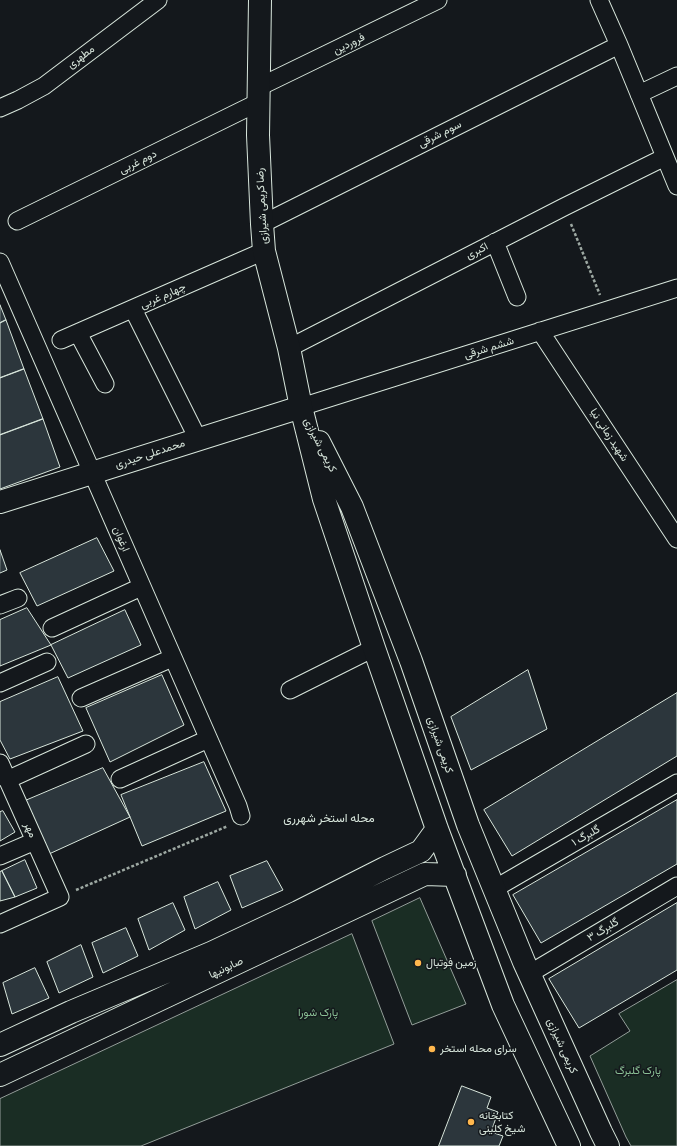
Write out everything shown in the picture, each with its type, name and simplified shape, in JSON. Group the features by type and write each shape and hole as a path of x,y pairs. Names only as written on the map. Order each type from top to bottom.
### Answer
{"street":[{"name":"مطهری","path":"0,108 44,86 158,0"},
{"name":"رضا کریمی شیرازی","path":"260,0 258,135 264,251 289,348 301,407"},
{"name":"فروردین","path":"259,95 438,0"},
{"path":"599,0 677,186"},
{"name":"سوم شرقی","path":"262,224 619,45"},
{"path":"639,94 677,76"},
{"name":"دوم غربی","path":"16,221 259,95"},
{"name":"اکبری","path":"289,348 495,242 665,157"},
{"path":"495,242 517,297"},
{"name":"چهارم غربی","path":"61,340 264,251"},
{"name":"ارغوان","path":"0,262 238,806 241,816"},
{"name":"ششم شرقی","path":"301,407 677,288"},
{"path":"133,308 198,439"},
{"name":"شهید زمانی نیا","path":"540,331 677,539"},
{"path":"78,333 105,384"},
{"name":"محمدعلی حیدری","path":"0,502 301,407"},
{"name":"کریمی شیرازی","path":"301,407 324,499 437,829 503,1005 569,1146"},
{"name":"کریمی شیرازی","path":"301,407 352,506 411,661 468,825 529,974 608,1146"},
{"path":"52,628 141,587"},
{"path":"0,605 18,598"},
{"path":"290,690 374,648"},
{"path":"81,698 172,658"},
{"path":"0,683 47,662"},
{"path":"120,779 208,739"},
{"path":"7,790 86,744"},
{"name":"مهر","path":"0,763 7,790 35,841 60,897"},
{"name":"گلبرگ ۱","path":"494,889 677,783"},
{"name":"صابونیها","path":"0,1046 71,1012 211,953 421,851 437,829"},
{"path":"0,856 35,841"},
{"path":"385,868 399,865 405,870 406,877 395,888"},
{"name":"صابونیها","path":"0,1075 425,874 455,875"},
{"name":"گلبرگ ۳","path":"529,974 677,886"},
{"path":"0,924 60,897"}],"path":[{"path":"564,207 606,310"},
{"path":"60,897 233,824 241,816"}],"green space":[{"name":"زمین فوتبال","path":"420,898 466,1004 412,1025 372,921"},
{"name":"پارک شورا","path":"352,934 394,1044 141,1146 0,1146 0,1099"},
{"name":"پارک گلبرگ","path":"677,980 677,1146 631,1146 590,1056 630,1031 619,1014"}],"building":[{"path":"0,305 6,320 0,323"},
{"path":"6,320 24,369 0,378 0,323"},
{"path":"24,369 43,419 0,435 0,378"},
{"path":"43,419 60,467 0,489 0,435"},
{"path":"97,538 114,571 37,606 20,573"},
{"path":"0,550 7,570 0,573"},
{"path":"27,608 51,645 0,666 0,620"},
{"path":"125,610 141,645 68,678 51,645"},
{"path":"528,670 547,729 471,770 451,717"},
{"path":"162,675 184,725 110,762 86,708"},
{"path":"58,677 83,731 10,759 0,740 0,702"},
{"path":"677,693 677,756 512,856 484,810"},
{"path":"204,762 226,811 142,846 121,795"},
{"path":"103,768 130,817 49,854 25,801"},
{"path":"677,800 677,864 541,943 513,895"},
{"path":"3,811 15,832 0,841 0,812"},
{"path":"25,860 37,888 15,897 2,871"},
{"path":"267,861 283,890 242,908 230,876"},
{"path":"2,871 15,897 0,901 0,872"},
{"path":"218,882 231,910 195,929 184,897"},
{"path":"173,903 185,930 149,950 138,919"},
{"path":"677,903 677,970 579,1028 549,979"},
{"path":"126,928 138,956 103,973 92,943"},
{"path":"81,945 93,977 59,993 47,962"},
{"path":"35,968 49,998 12,1014 3,983"},
{"name":"کتابخانه شیخ کلینی","path":"462,1086 491,1097 487,1108 498,1112 491,1132 503,1136 499,1146 439,1146"}],"place":[{"name":"زمین فوتبال","path":"418,963"},
{"name":"سرای محله استخر","path":"432,1049"},
{"name":"کتابخانه شیخ کلینی","path":"471,1122"}],"district":[{"name":"محله استخر شهرری","path":"329,819"}]}
